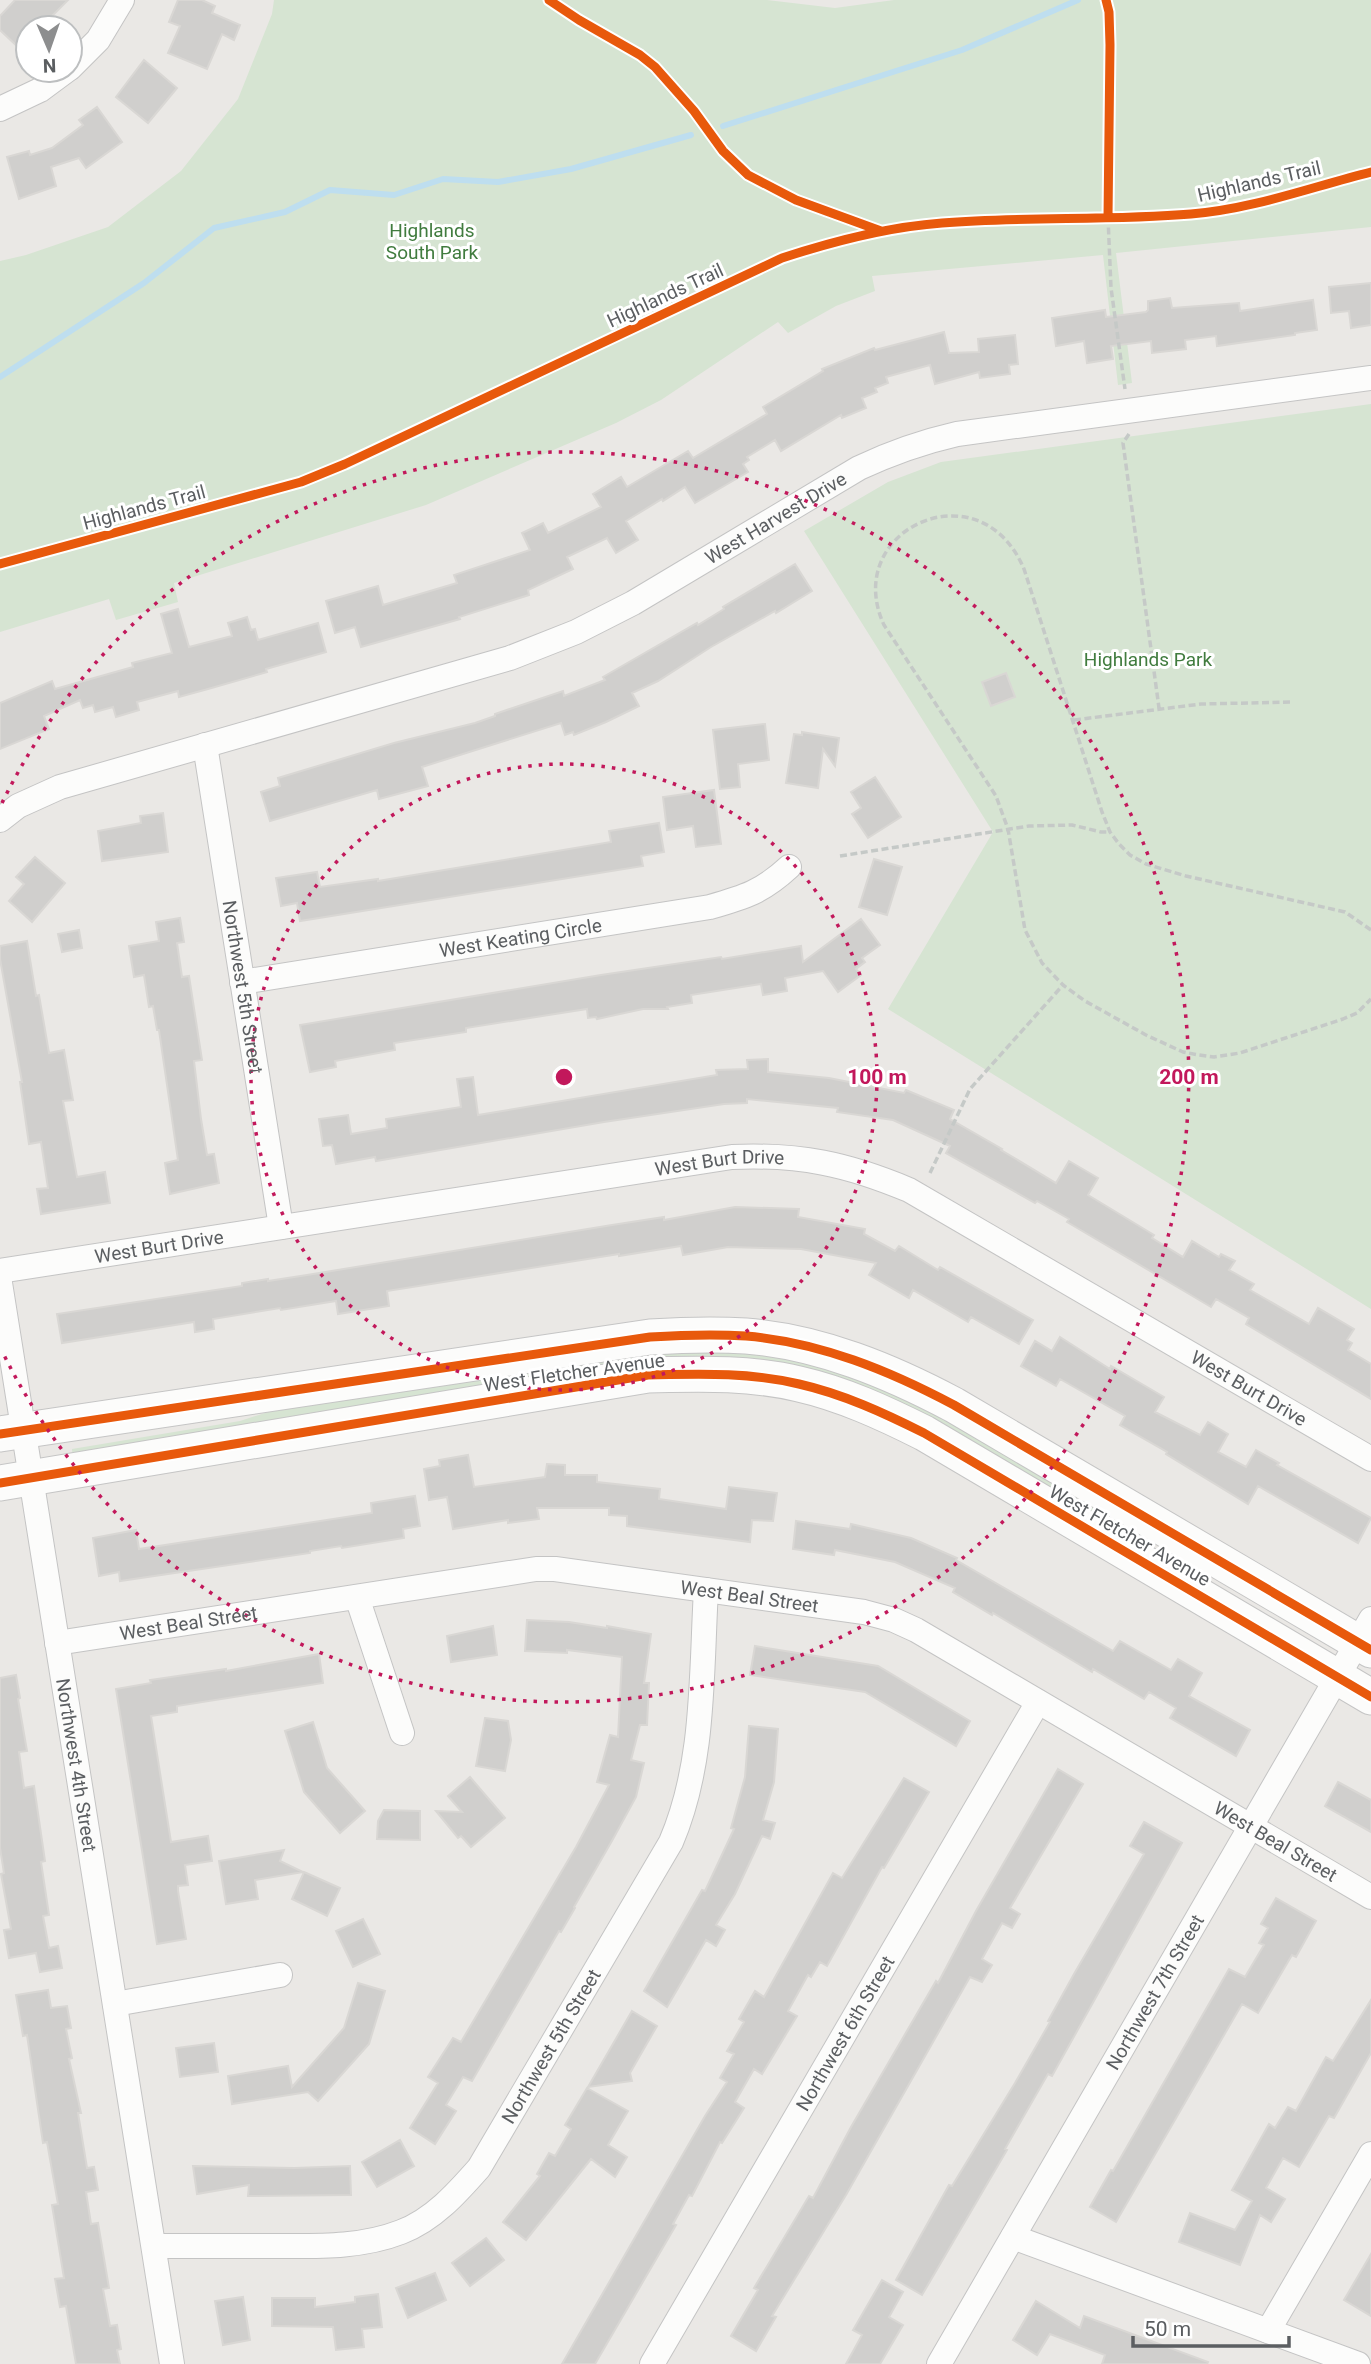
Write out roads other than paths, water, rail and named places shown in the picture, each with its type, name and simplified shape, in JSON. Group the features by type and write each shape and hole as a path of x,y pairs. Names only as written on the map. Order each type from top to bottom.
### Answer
{"main road":[{"name":"West Fletcher Avenue","path":"11,1432 650,1338 702,1334 749,1336 831,1353 910,1382 1367,1637"},
{"name":"West Fletcher Avenue","path":"15,1480 648,1375 747,1376 797,1384 884,1413 924,1433 1371,1697"}],"street":[{"path":"84,54 98,40 122,0"},
{"path":"0,109 48,84"},
{"name":"West Harvest Drive","path":"205,746 510,658 576,632 633,603 859,468 894,452 931,440 957,434 1371,378"},
{"path":"0,820 18,806 51,790 205,746"},
{"name":"Northwest 5th Street","path":"205,746 281,1227"},
{"name":"West Keating Circle","path":"242,982 710,907 748,897 771,884 789,867"},
{"name":"West Burt Drive","path":"0,1271 732,1157 809,1159 848,1167 918,1195 1371,1459"},
{"name":"Northwest 4th Street","path":"0,1283 15,1480 57,1643 172,2364"},
{"name":"West Beal Street","path":"57,1643 536,1569 555,1569 863,1612 894,1620 1371,1897"},
{"name":"Northwest 5th Street","path":"154,2246 323,2246 372,2241 402,2232 425,2219 455,2195 480,2168 644,1889 677,1827 690,1789 696,1755 706,1590"},
{"path":"357,1597 402,1733"},
{"name":"Northwest 7th Street","path":"939,2364 1337,1678 1367,1637"},
{"name":"Northwest 6th Street","path":"652,2364 1038,1702"},
{"path":"115,2004 280,1975"},
{"path":"1268,2331 1371,2154"},
{"path":"1013,2237 1358,2364"}],"waterway":[{"path":"723,126 962,50 1078,0"},
{"path":"0,377 144,283 214,228 285,212 330,190 394,195 443,179 498,182 571,169 691,135"}],"park label":[{"name":"Highlands South Park","path":"432,241"},
{"name":"Highlands Park","path":"1148,659"}]}
